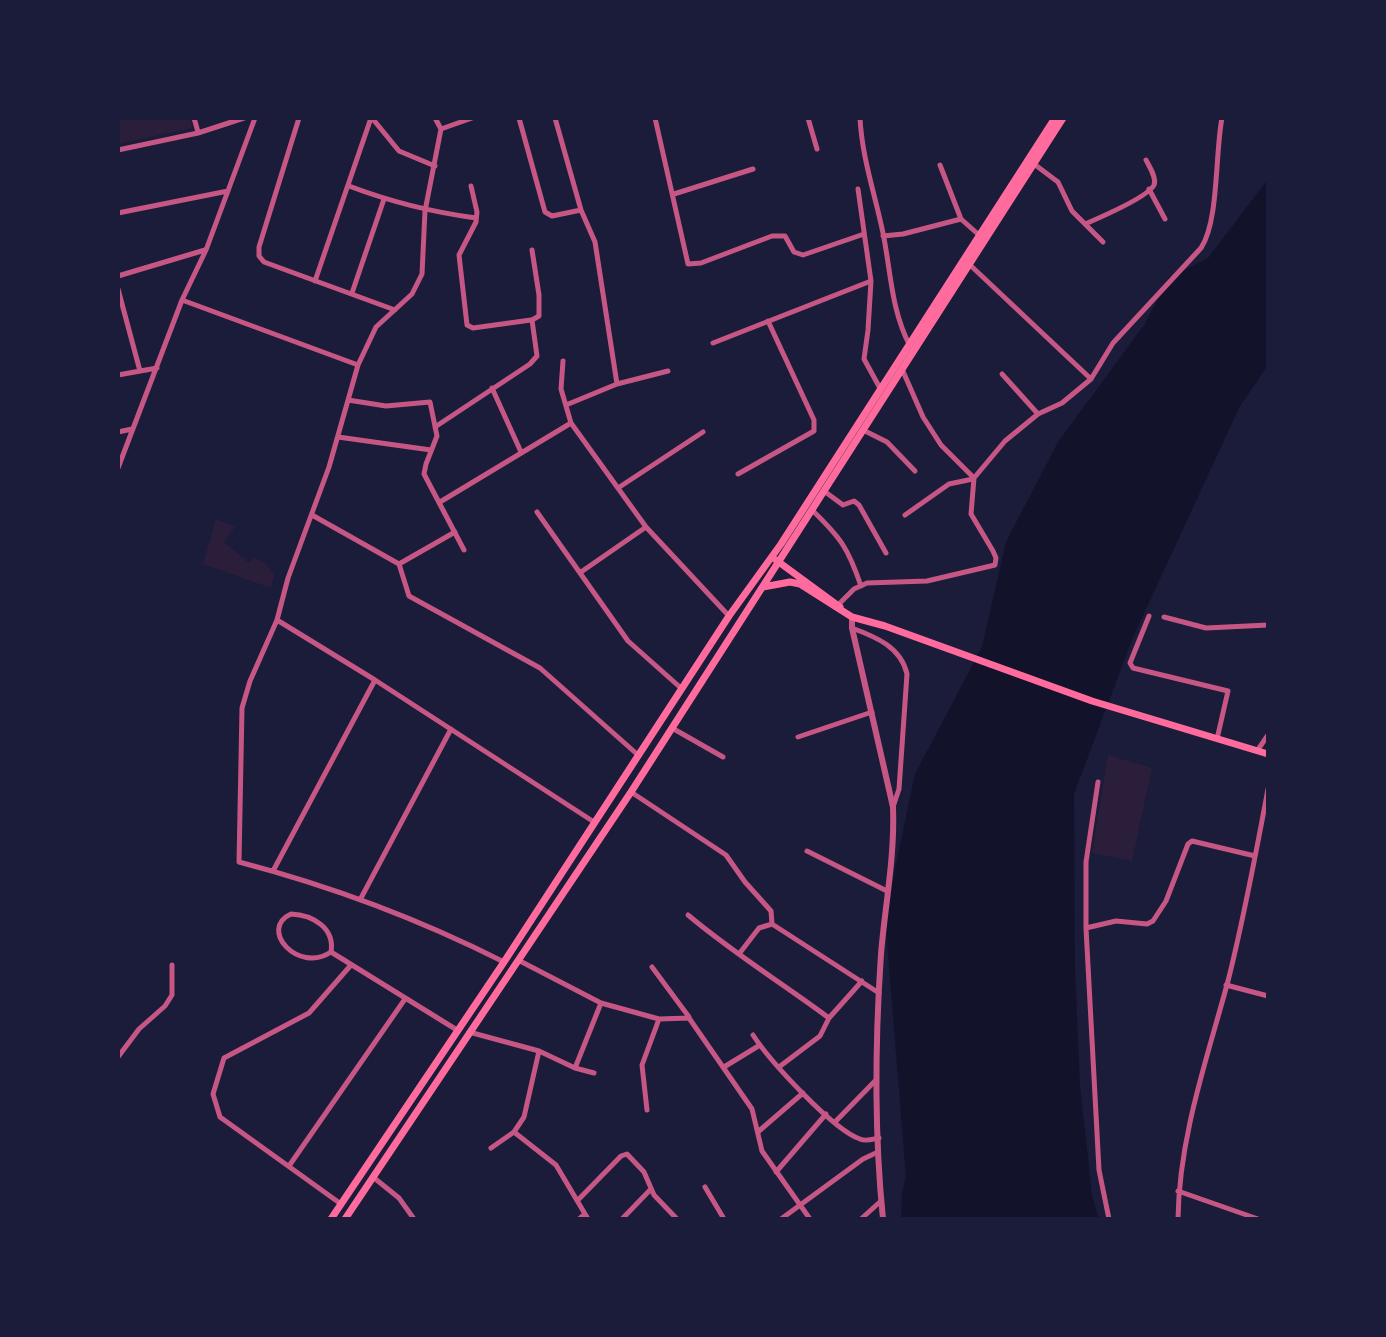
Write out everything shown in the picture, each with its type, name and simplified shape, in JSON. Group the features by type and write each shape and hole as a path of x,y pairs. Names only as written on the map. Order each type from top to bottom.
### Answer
{"main road":[{"path":"345,1219 631,792 762,587 881,390 1055,118"},
{"path":"331,1219 504,962 729,616 776,560 812,510 1063,118"},
{"path":"776,560 852,617 1092,701 1268,754"},
{"path":"762,587 796,582 838,607"}],"street":[{"path":"194,118 198,133"},
{"path":"118,150 198,133 243,118"},
{"path":"118,468 182,300 206,250 255,118"},
{"path":"299,118 258,252 264,262 395,310"},
{"path":"315,281 371,118"},
{"path":"371,118 399,151 435,166"},
{"path":"435,118 441,129 425,211 422,274 412,294 376,327 358,365 338,437 288,578 277,620 250,681 242,708 239,862 361,898 504,962"},
{"path":"441,129 472,118"},
{"path":"519,118 545,212 552,216 581,210"},
{"path":"555,118 581,210 595,242 617,384"},
{"path":"655,118 690,264 701,263 772,236 785,236 794,252 803,255 864,234"},
{"path":"808,118 817,149"},
{"path":"860,118 865,163 883,236 897,320 910,347"},
{"path":"838,607 854,589 867,583 927,581 995,565 993,551 971,514 974,478 1005,441 1038,414 1062,403 1091,379 1113,343 1201,248 1207,237 1222,118"},
{"path":"1085,224 1133,201 1149,189 1155,180 1146,160"},
{"path":"1034,164 1058,182 1070,208 1103,242"},
{"path":"940,165 961,219 979,235"},
{"path":"674,194 753,169"},
{"path":"349,186 425,211 476,218"},
{"path":"471,186 476,218 459,255 467,325 473,328 532,320 539,316 532,250"},
{"path":"858,189 871,281 864,359 881,390"},
{"path":"1149,189 1165,219"},
{"path":"118,213 229,191"},
{"path":"352,293 384,199"},
{"path":"883,236 961,219"},
{"path":"118,276 206,250"},
{"path":"969,264 1091,379"},
{"path":"713,343 871,281"},
{"path":"118,289 140,371"},
{"path":"182,300 358,365"},
{"path":"435,427 530,364 537,356 532,320"},
{"path":"738,474 814,431 814,420 768,321"},
{"path":"563,361 561,389 571,423 646,527 729,616"},
{"path":"118,375 158,368"},
{"path":"902,369 923,417 941,445 974,478"},
{"path":"566,405 617,384 668,371"},
{"path":"1002,374 1038,414"},
{"path":"492,388 521,452"},
{"path":"348,400 386,406 429,401 437,436 424,474 464,550"},
{"path":"440,502 571,423"},
{"path":"118,432 132,429"},
{"path":"863,430 887,442 915,471"},
{"path":"618,488 703,432"},
{"path":"338,437 431,450"},
{"path":"905,515 949,484 974,478"},
{"path":"824,491 843,505 854,501 859,505 886,553"},
{"path":"812,510 842,540 861,586"},
{"path":"537,512 628,641 682,689"},
{"path":"312,515 399,564 409,596 540,668 638,755"},
{"path":"581,572 646,527"},
{"path":"399,564 455,532"},
{"path":"1149,616 1130,663 1133,668 1228,691 1217,739"},
{"path":"852,617 893,807 894,831 879,993 875,1081 883,1219"},
{"path":"1164,617 1206,628 1268,625"},
{"path":"277,620 594,822"},
{"path":"852,628 875,637 899,655 907,674 899,789 893,807"},
{"path":"273,871 375,680"},
{"path":"798,737 872,712"},
{"path":"672,728 723,757"},
{"path":"361,898 451,729"},
{"path":"1257,752 1268,735"},
{"path":"1098,782 1086,862 1086,928 1099,1170 1109,1219"},
{"path":"1178,1219 1178,1191 1191,1115 1226,985 1268,789"},
{"path":"631,792 726,855 771,911 772,924"},
{"path":"1086,928 1116,921 1147,924 1153,921 1166,901 1188,844 1192,841 1256,856"},
{"path":"807,851 887,891"},
{"path":"291,914 308,916 323,925 333,943 331,952 318,959 300,957 289,951 278,931 283,917 291,914"},
{"path":"688,915 759,971 829,1018"},
{"path":"739,954 759,928 772,924 879,993"},
{"path":"331,952 457,1030"},
{"path":"518,960 601,1003 659,1019 689,1018"},
{"path":"118,1057 139,1029 168,1002 172,993 172,965"},
{"path":"341,1204 220,1117 213,1094 224,1058 309,1013 351,965"},
{"path":"652,967 752,1109 760,1147 810,1219"},
{"path":"779,1067 817,1039 829,1018 862,981"},
{"path":"1226,985 1268,996"},
{"path":"289,1166 405,999"},
{"path":"575,1068 601,1003"},
{"path":"647,1110 642,1065 659,1019"},
{"path":"468,1032 539,1051 575,1068 594,1073"},
{"path":"753,1035 803,1093 835,1122 860,1139 879,1138"},
{"path":"724,1067 760,1045"},
{"path":"491,1148 514,1132 524,1117 539,1051"},
{"path":"835,1122 875,1081"},
{"path":"759,1131 803,1093"},
{"path":"776,1172 826,1114"},
{"path":"514,1132 556,1165 587,1216 579,1219"},
{"path":"781,1219 863,1159 879,1152"},
{"path":"578,1200 623,1154 630,1156 640,1166 650,1190 677,1219"},
{"path":"372,1177 399,1198 414,1219"},
{"path":"705,1187 724,1219"},
{"path":"622,1219 650,1190"},
{"path":"1178,1191 1258,1219"},
{"path":"861,1219 881,1201"}],"shaded area":[{"path":"118,118 190,118 192,128 118,144"},
{"path":"1268,179 1268,365 1240,406 1133,637 1074,794 1075,971 1080,1086 1092,1195 1099,1219 901,1219 906,1177 885,917 915,774 982,647 1006,542 1058,442 1144,325 1169,278 1208,258"},
{"path":"216,519 235,527 224,542 249,563 253,558 257,559 270,569 274,575 271,588 203,564"},
{"path":"1108,755 1152,768 1132,861 1092,853"}]}
